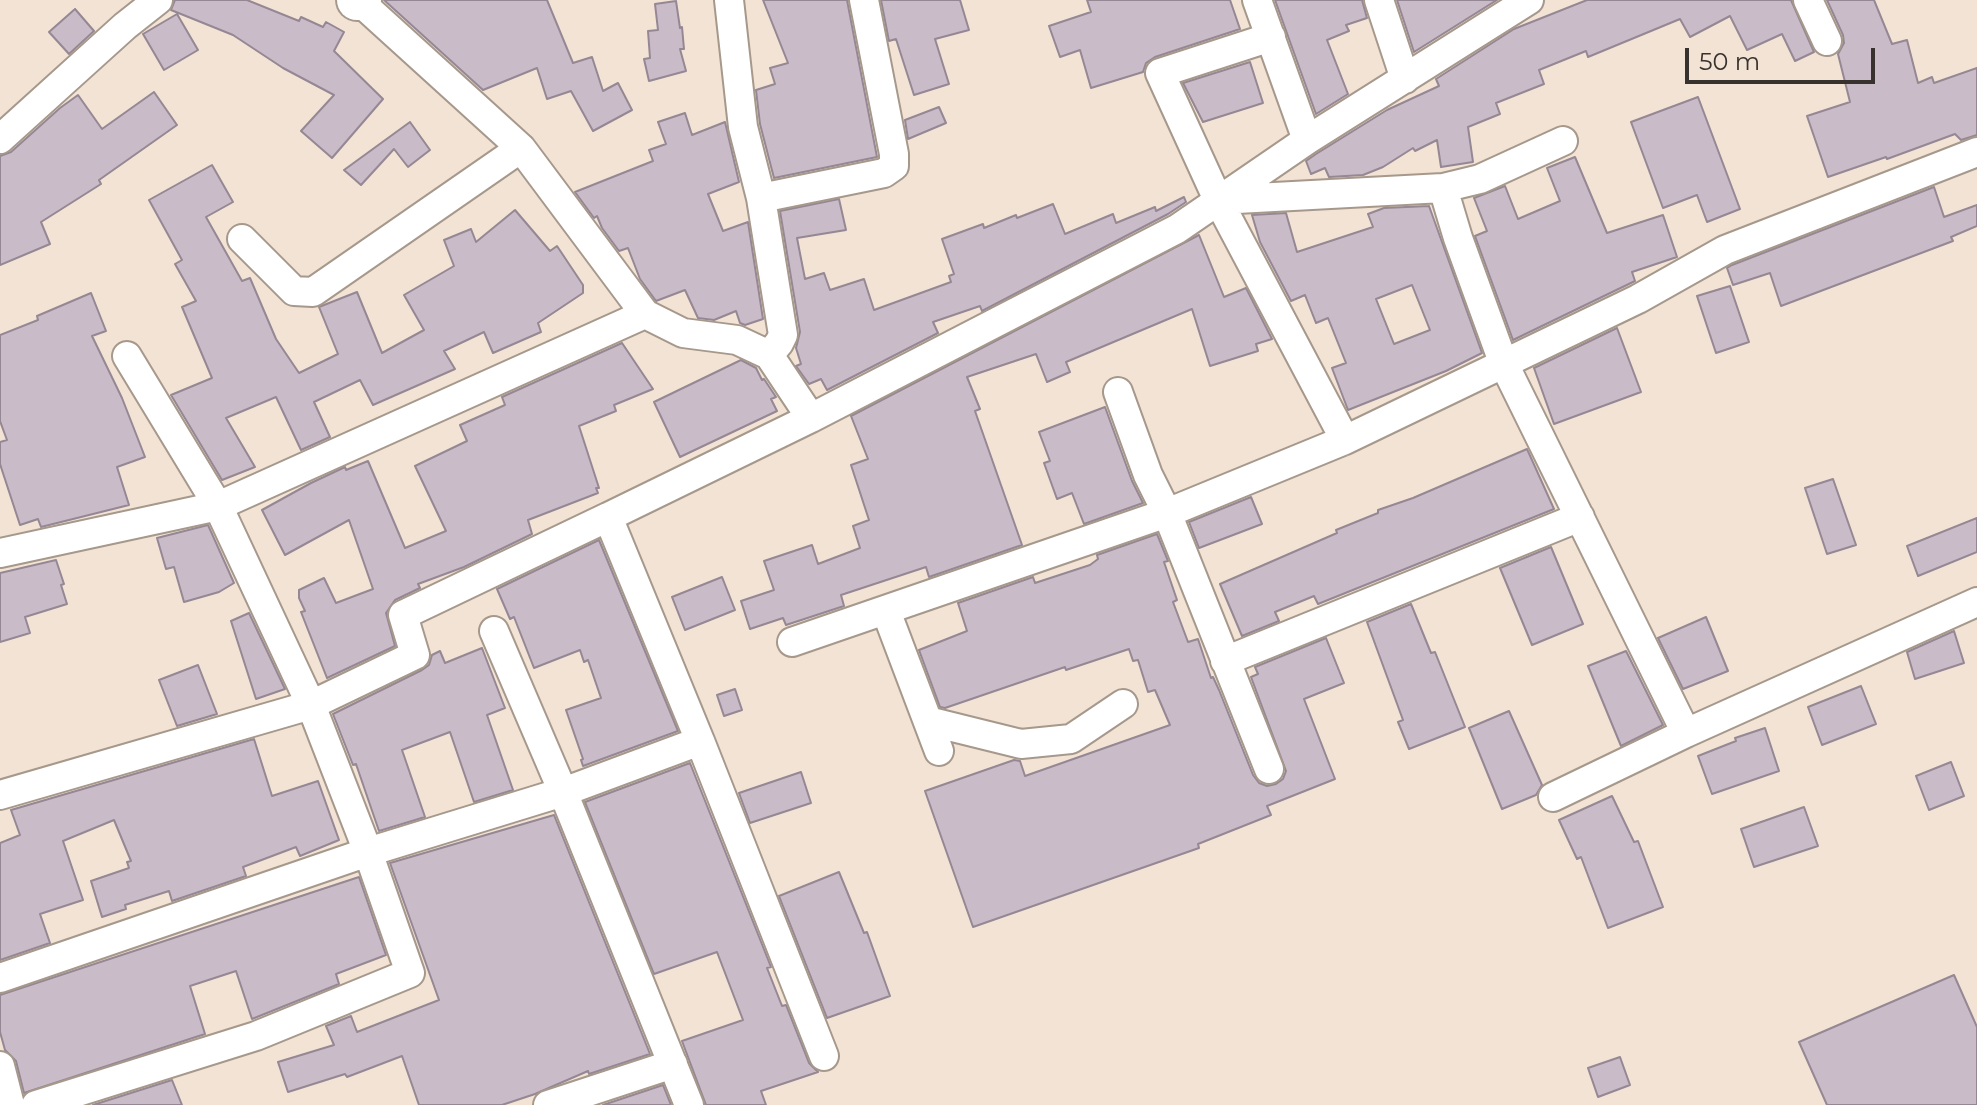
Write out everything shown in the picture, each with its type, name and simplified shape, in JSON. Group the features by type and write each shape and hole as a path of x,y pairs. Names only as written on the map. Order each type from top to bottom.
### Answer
{"street":[{"path":"0,139 158,0"},
{"path":"359,0 521,148 645,314 683,333 737,340 769,355 811,418"},
{"path":"729,0 743,127 761,198 783,335 769,355"},
{"path":"761,198 884,173 894,166 864,0"},
{"path":"1257,0 1307,140"},
{"path":"1379,0 1405,79"},
{"path":"0,795 311,705 415,655 403,615 811,418 1177,229 1307,140 1527,0"},
{"path":"1808,0 1827,41"},
{"path":"1271,37 1160,73 1218,200 1345,440"},
{"path":"1218,200 1443,188 1480,179 1563,141"},
{"path":"242,239 294,291 313,292 521,148"},
{"path":"792,642 1167,513 1345,440 1638,299 1725,250 1977,152"},
{"path":"1443,188 1503,362 1686,733"},
{"path":"0,553 218,506 645,314"},
{"path":"36,1105 85,1098 256,1036 410,973 368,852 311,705 218,506 127,356"},
{"path":"1118,392 1148,475 1167,513 1269,769"},
{"path":"608,517 824,1056"},
{"path":"1225,661 1580,517"},
{"path":"1553,797 1686,733 1977,602"},
{"path":"886,611 939,751"},
{"path":"494,631 563,792 689,1105"},
{"path":"928,721 1021,744 1071,739 1123,704"},
{"path":"0,978 368,852 563,792 700,741"},
{"path":"548,1105 673,1064"},
{"path":"0,1066 10,1105"}],"building":[{"path":"175,0 247,0 299,21 301,17 323,27 326,22 344,32 334,51 383,99 332,158 301,131 334,95 283,68 233,35 171,10"},
{"path":"384,0 547,0 573,63 592,57 603,91 618,83 632,110 593,131 571,91 547,99 537,68 483,90"},
{"path":"763,0 847,0 877,157 774,178 760,124 756,90 775,84 770,68 788,63"},
{"path":"881,0 960,0 969,30 935,39 949,84 914,95 896,39 889,41"},
{"path":"1087,0 1230,0 1240,29 1155,57 1146,63 1143,72 1091,88 1080,50 1060,57 1049,26 1091,12"},
{"path":"1275,0 1362,0 1367,18 1346,25 1349,31 1327,40 1348,94 1316,114"},
{"path":"1397,0 1497,0 1414,52"},
{"path":"1587,0 1791,0 1814,52 1795,61 1782,34 1747,50 1730,16 1690,37 1680,19 1588,57 1586,51 1539,70 1544,84 1496,103 1500,114 1468,127 1473,162 1441,167 1437,140 1415,151 1413,148 1383,167 1363,175 1329,177 1325,168 1311,174 1306,161 1387,110 1439,86 1436,79 1514,29"},
{"path":"1827,0 1874,0 1892,44 1907,40 1918,83 1932,77 1934,83 1977,68 1977,135 1961,140 1955,134 1828,177 1807,116 1850,102 1838,54 1844,43 1843,35"},
{"path":"676,1 684,49 680,49 686,71 649,81 644,59 650,58 648,31 658,30 655,4"},
{"path":"75,9 94,31 69,54 49,32"},
{"path":"177,14 198,50 164,70 143,34"},
{"path":"1250,62 1263,103 1203,122 1183,83"},
{"path":"154,92 177,125 99,180 101,184 41,222 50,244 0,265 0,156 11,152 78,95 102,129"},
{"path":"1698,97 1740,209 1707,222 1697,195 1663,208 1631,122"},
{"path":"939,107 946,123 908,139 905,120"},
{"path":"685,113 692,135 725,122 739,182 708,194 723,231 748,222 763,319 745,325 740,323 736,311 714,320 698,318 685,290 656,301 640,279 628,248 619,251 597,216 594,218 575,192 653,161 649,150 666,144 658,122"},
{"path":"410,122 430,150 408,167 394,149 361,185 344,170"},
{"path":"1575,157 1607,233 1663,215 1677,257 1632,272 1635,281 1513,340 1475,236 1487,231 1474,198 1505,186 1518,219 1560,201 1547,168"},
{"path":"212,165 233,202 206,217 242,281 250,278 276,339 299,373 338,354 319,307 357,292 382,353 424,330 404,295 454,266 444,240 471,229 476,242 515,210 550,251 557,246 583,285 583,293 538,323 541,332 493,353 484,332 444,351 455,369 373,405 360,380 314,402 330,437 301,450 276,397 226,418 255,467 222,480 171,395 212,378 182,307 196,301 175,264 182,260 149,200"},
{"path":"1934,187 1944,217 1977,205 1977,226 1951,237 1953,241 1781,306 1770,273 1733,285 1727,268 1732,265"},
{"path":"1184,197 1186,202 1168,214 982,311 980,306 933,322 938,333 827,390 821,379 809,384 796,366 801,364 796,348 800,332 780,211 839,199 846,230 797,238 805,279 824,273 830,290 864,279 874,310 951,282 949,276 954,274 942,239 983,224 984,228 1053,204 1065,234 1113,214 1116,223 1155,207 1156,211"},
{"path":"1429,206 1482,353 1446,371 1348,410 1332,368 1346,363 1328,318 1316,323 1305,295 1291,301 1260,242 1252,215 1286,213 1297,252 1373,227 1368,214 1384,208","holes":["1412,285 1430,330 1394,344 1376,299"]},
{"path":"1199,235 1224,297 1246,288 1272,339 1256,344 1258,351 1210,366 1192,309 1066,362 1070,372 1047,382 1036,354 967,377 980,409 975,411 1022,545 929,577 926,567 841,595 844,606 786,625 783,618 750,629 741,601 774,590 764,561 812,545 818,564 860,548 853,526 869,520 851,465 868,459 851,416"},
{"path":"1730,286 1749,342 1716,353 1697,296"},
{"path":"91,293 106,331 92,336 122,398 145,457 117,467 129,505 41,527 38,519 20,525 0,464 0,442 7,440 0,421 0,335"},
{"path":"1617,328 1641,392 1554,424 1534,368"},
{"path":"622,343 653,389 614,405 616,411 579,426 598,493 528,520 532,534 464,567 418,584 420,588 395,600 386,613 395,646 327,678 301,612 305,611 299,590 324,578 336,603 373,589 349,520 285,555 262,510 345,467 346,470 368,461 405,548 446,531 415,466 467,441 460,425 505,405 502,397"},
{"path":"741,360 756,368 764,379 776,397 771,399 777,411 680,457 654,402"},
{"path":"1105,407 1143,503 1084,524 1072,493 1057,499 1044,463 1050,461 1039,432"},
{"path":"1527,449 1554,509 1318,604 1314,596 1275,612 1279,621 1242,636 1220,584 1337,533 1336,530 1378,513 1378,510"},
{"path":"1833,479 1856,545 1827,554 1805,488"},
{"path":"1251,497 1262,524 1199,548 1189,522"},
{"path":"1977,518 1977,552 1918,576 1907,546"},
{"path":"208,525 234,583 219,592 184,602 174,567 166,569 157,538"},
{"path":"1157,534 1168,561 1164,562 1177,600 1173,602 1188,642 1198,639 1211,678 1259,783 1267,786 1276,784 1283,779 1286,771 1251,677 1258,674 1255,667 1326,638 1344,683 1304,699 1335,779 1267,806 1271,815 1198,844 1199,848 973,927 925,791 1014,760 1020,761 1025,776 1170,725 1155,690 1148,692 1138,660 1133,661 1129,649 1066,670 1065,667 945,708 940,707 919,650 967,631 958,603 1033,577 1035,583 1090,565 1098,559 1097,555"},
{"path":"599,540 678,731 583,766 566,710 601,698 588,660 584,662 580,650 534,668 514,617 510,619 497,589"},
{"path":"1551,547 1583,624 1532,645 1500,568"},
{"path":"56,560 67,604 25,617 30,633 0,642 0,573"},
{"path":"722,577 735,610 685,630 672,597"},
{"path":"1411,604 1431,653 1435,652 1465,727 1409,749 1398,722 1403,720 1367,622"},
{"path":"249,613 285,689 256,699 231,621"},
{"path":"1706,617 1728,671 1683,689 1658,638"},
{"path":"1954,631 1964,663 1915,679 1907,652"},
{"path":"482,648 505,708 487,715 513,790 474,802 450,732 402,750 425,817 379,831 356,764 353,765 333,714 422,670 429,665 432,655 440,651 445,663"},
{"path":"1626,651 1663,725 1621,746 1588,666"},
{"path":"198,665 217,714 177,726 159,680"},
{"path":"1861,686 1876,724 1822,745 1808,707"},
{"path":"735,689 742,710 724,716 717,695"},
{"path":"1509,711 1542,785 1536,795 1502,809 1469,728"},
{"path":"1765,728 1779,771 1712,794 1698,756"},
{"path":"254,739 272,796 318,781 339,840 300,856 296,847 243,867 246,876 172,901 169,891 125,905 126,909 102,917 91,881 129,868 127,862 131,861 114,820 63,841 83,900 40,914 50,943 0,960 0,843 20,835 11,810"},
{"path":"1951,762 1964,796 1929,810 1916,776"},
{"path":"690,763 771,967 767,968 782,1006 786,1005 809,1063 818,1072 761,1091 766,1105 706,1105 682,1041 743,1020 717,952 654,974 585,802"},
{"path":"801,772 811,803 750,823 739,793"},
{"path":"1612,796 1634,842 1638,841 1663,907 1608,928 1581,857 1577,859 1559,820"},
{"path":"1804,807 1818,846 1754,867 1741,829"},
{"path":"554,815 650,1054 589,1074 588,1071 502,1105 419,1105 402,1056 347,1077 345,1074 288,1092 278,1062 334,1045 326,1026 351,1016 357,1032 439,1000 390,863"},
{"path":"839,872 864,933 867,932 890,996 827,1018 779,896"},
{"path":"359,877 386,955 336,974 339,984 252,1019 236,971 190,986 205,1034 24,1093 16,1061 5,1050 0,1032 0,995"},
{"path":"1954,975 1977,1027 1977,1105 1827,1105 1799,1042"},
{"path":"1620,1057 1630,1085 1598,1097 1588,1068"},
{"path":"172,1080 182,1105 93,1105"},
{"path":"663,1085 671,1105 603,1105"}]}
